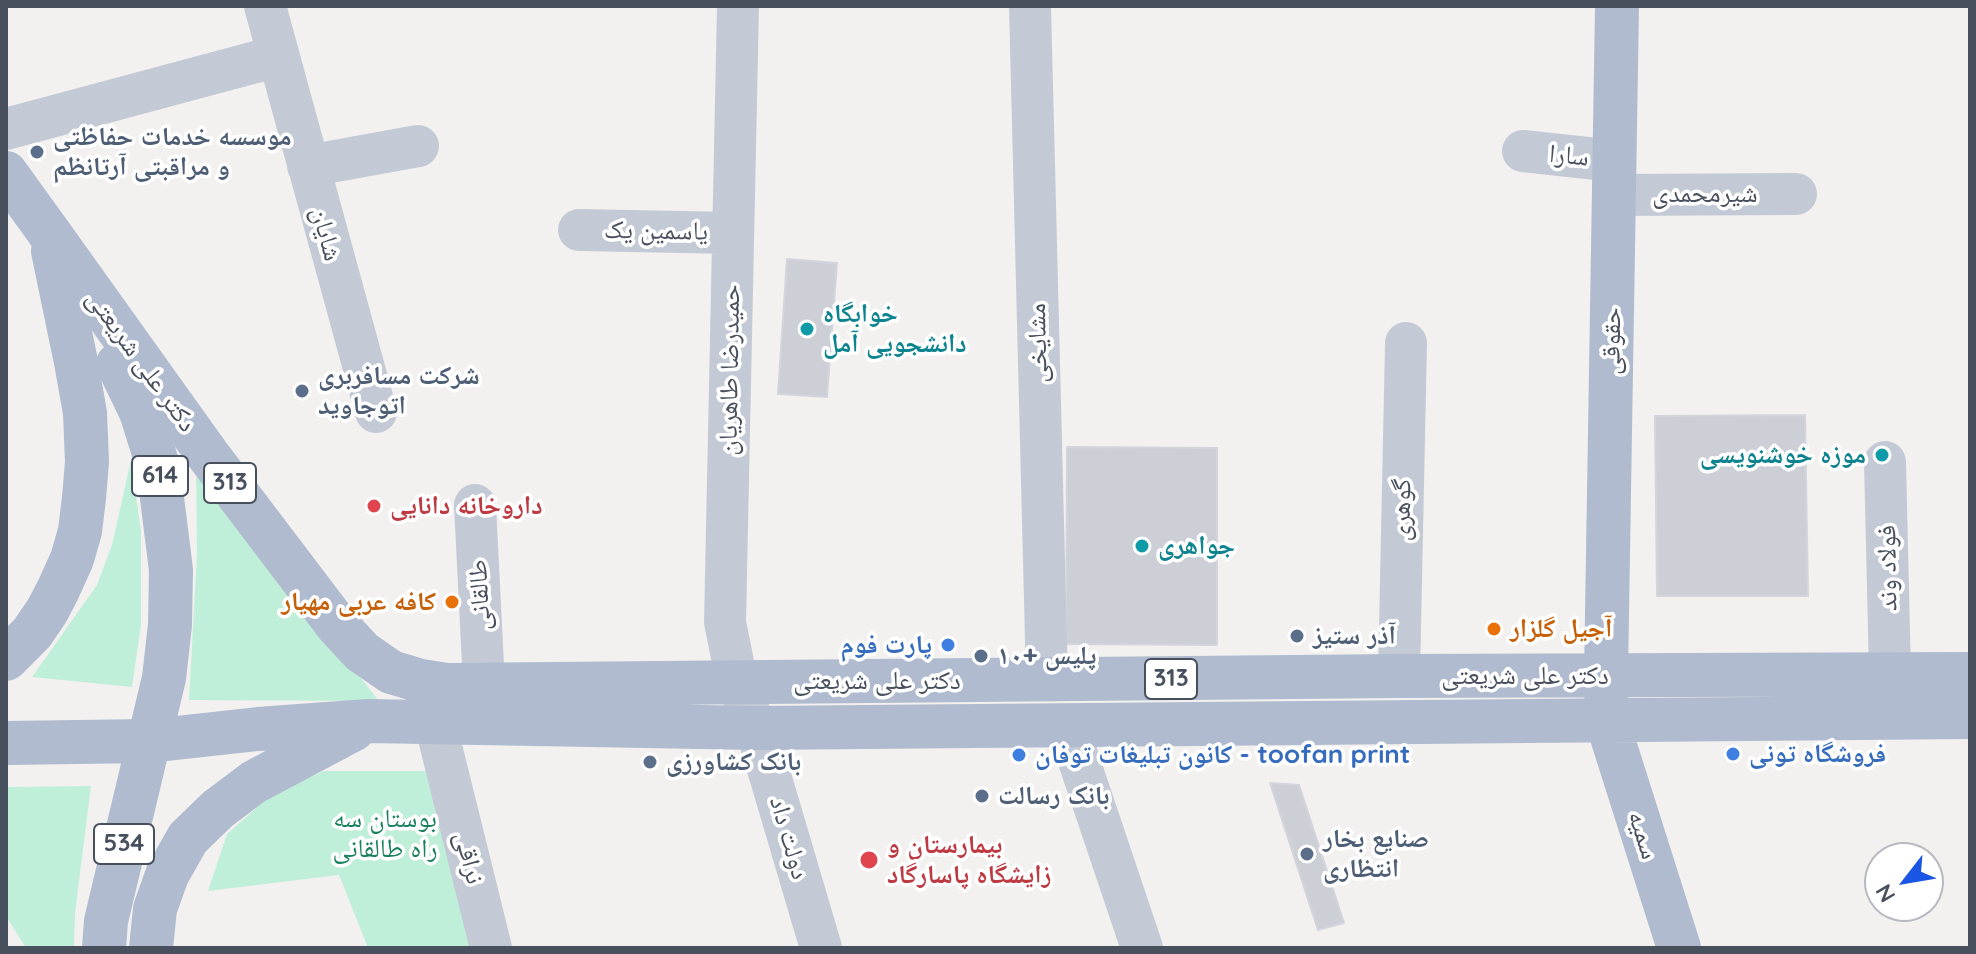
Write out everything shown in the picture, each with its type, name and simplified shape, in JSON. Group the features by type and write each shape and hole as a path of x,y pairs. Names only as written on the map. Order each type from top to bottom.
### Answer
{"main road":[{"name":"حقوقی","path":"1607,721 1617,6"},
{"name":"614","path":"6,173 50,234 130,387 158,466 171,570 170,625 164,678 149,741"},
{"name":"دکتر علی شریعتی","path":"50,234 208,455 337,625 362,652 391,672 421,681 484,685 1970,674"},
{"path":"6,659 32,633 58,590 80,531 84,498 87,462 85,413 50,234"},
{"name":"دکتر علی شریعتی","path":"6,743 149,741 368,721 756,728 1970,717"},
{"path":"151,948 155,909 167,875 188,838 218,809 254,782 368,721"},
{"name":"سمیه","path":"1607,721 1679,948"},
{"name":"534","path":"104,948 106,921 149,741"}],"street":[{"name":"شایان","path":"265,6 376,412"},
{"name":"حمیدرضا طاهریان","path":"738,6 725,622 737,682 756,728"},
{"name":"مشایخی","path":"1030,6 1047,680"},
{"path":"6,129 278,56"},
{"path":"308,166 418,146"},
{"name":"سارا","path":"1523,151 1614,178"},
{"name":"شیرمحمدی","path":"1614,178 1796,194"},
{"name":"یاسمین یک","path":"579,230 733,233"},
{"name":"گوهری","path":"1399,676 1406,343"},
{"name":"فولاد وند","path":"1885,462 1890,674"},
{"name":"طالقانی","path":"475,505 484,685"},
{"name":"نراقی","path":"435,722 491,948"},
{"path":"1067,725 1142,948"},
{"name":"دولت داد","path":"756,728 821,948"}],"green space":[{"path":"131,460 141,532 141,625 132,687 32,677 97,585 112,545"},
{"path":"196,467 379,701 189,700 197,554"},
{"name":"بوستان سه راه طالقانی","path":"324,771 433,771 478,948 368,948 339,875 208,891 227,834 271,795"},
{"path":"91,786 75,913 74,948 26,948 6,916 6,787"}],"building":[{"name":"خوابگاه دانشجویی آمل","path":"787,259 837,263 827,397 778,394"},
{"path":"1805,415 1808,596 1657,596 1655,416"},
{"name":"جواهری","path":"1067,447 1217,448 1217,645 1066,644"},
{"name":"صنایع بخار انتظاری","path":"1270,783 1299,785 1344,923 1318,930"}],"place":[{"name":"موسسه خدمات حفاظتی و مراقبتی آرتانظم","path":"37,152"},
{"name":"خوابگاه دانشجویی آمل","path":"807,329"},
{"name":"شرکت مسافربری اتوجاوید","path":"302,391"},
{"name":"موزه خوشنویسی","path":"1882,455"},
{"name":"داروخانه دانایی","path":"374,506"},
{"name":"جواهری","path":"1142,546"},
{"name":"کافه عربی مهیار","path":"452,602"},
{"name":"آجیل گلزار","path":"1494,629"},
{"name":"آذر ستیز","path":"1297,636"},
{"name":"پارت فوم","path":"948,645"},
{"name":"پلیس +۱۰","path":"981,656"},
{"name":"فروشگاه تونی","path":"1733,754"},
{"name":"کانون تبلیغات توفان - toofan print","path":"1019,755"},
{"name":"بانک کشاورزی","path":"650,762"},
{"name":"بانک رسالت","path":"982,796"},
{"name":"صنایع بخار انتظاری","path":"1307,854"},
{"name":"بیمارستان و زایشگاه پاسارگاد","path":"869,860"}]}
